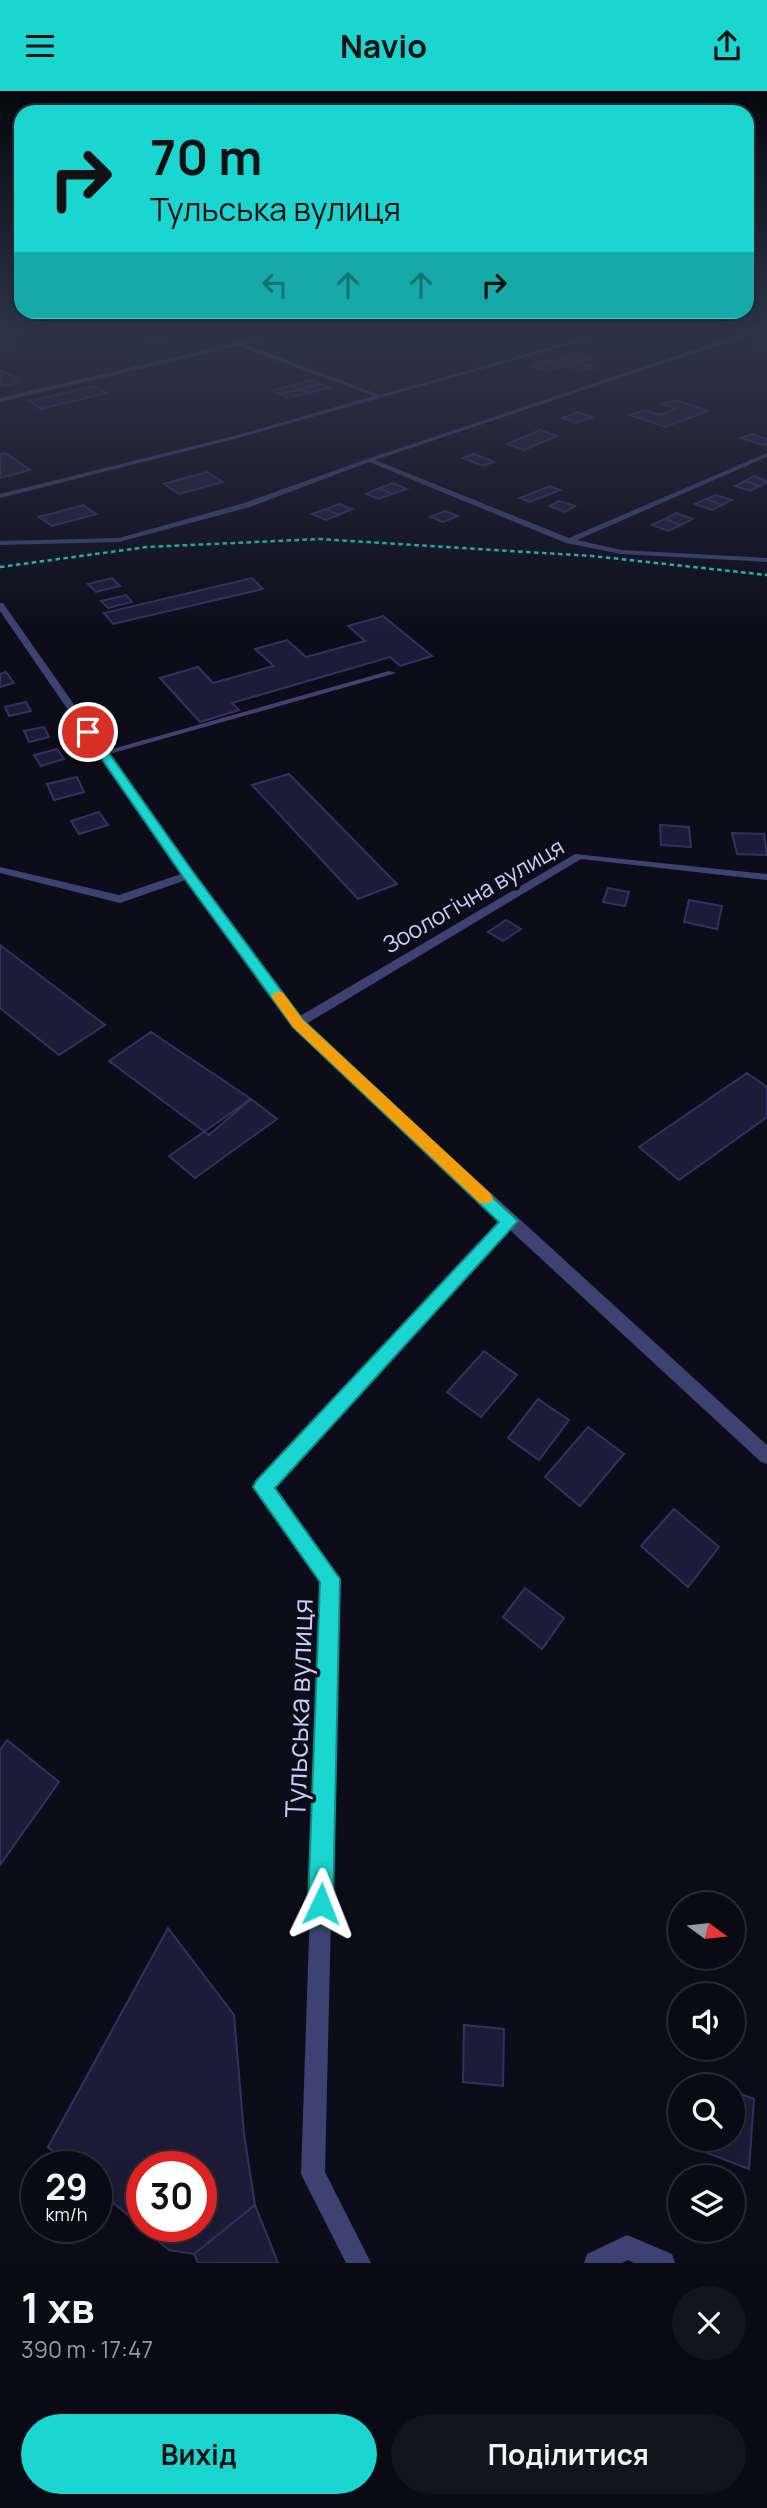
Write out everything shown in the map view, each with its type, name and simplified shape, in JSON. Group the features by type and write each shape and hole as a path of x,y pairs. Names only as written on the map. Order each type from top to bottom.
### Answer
{"street":[{"path":"0,496 264,429"},
{"path":"0,543 119,540 247,505 462,429"},
{"path":"569,541 767,455"},
{"path":"369,460 569,541 621,552 767,560"},
{"path":"0,605 188,875 298,1023 767,1456"},
{"path":"103,753 392,673"},
{"name":"Зоологічна вулиця","path":"298,1023 579,856 767,877"},
{"path":"0,870 120,899 188,875"},
{"name":"Тульська вулиця","path":"359,2263 313,2174 330,1579 262,1487 510,1221"},
{"path":"596,2263 627,2248 663,2263"}],"building":[{"path":"540,430 557,436 524,450 507,444"},
{"path":"752,434 767,439 767,444 741,438"},
{"path":"6,453 30,470 0,478 0,454"},
{"path":"474,454 494,462 483,466 463,458"},
{"path":"207,472 223,482 179,494 164,484"},
{"path":"754,476 767,482 760,486 745,481"},
{"path":"745,481 760,486 750,491 735,486"},
{"path":"393,483 407,489 392,494 379,488"},
{"path":"550,486 560,490 530,502 520,498"},
{"path":"379,488 392,494 379,499 366,494"},
{"path":"716,495 732,500 722,505 706,499"},
{"path":"706,499 722,505 712,510 695,504"},
{"path":"559,501 575,506 565,512 549,506"},
{"path":"339,504 352,509 339,515 326,509"},
{"path":"83,505 96,514 52,526 39,517"},
{"path":"326,509 339,515 326,520 312,514"},
{"path":"445,511 458,516 443,522 430,517"},
{"path":"676,513 693,519 681,525 665,519"},
{"path":"665,519 681,525 668,531 652,525"},
{"path":"112,578 120,586 96,592 88,584"},
{"path":"252,578 263,589 113,624 104,613"},
{"path":"126,595 132,602 108,608 101,601"},
{"path":"383,616 432,656 400,666 390,657 232,703 239,710 200,722 160,678 198,667 213,683 274,666 255,649 287,640 306,657 365,641 348,626"},
{"path":"6,672 14,683 0,687 0,674"},
{"path":"26,702 31,711 9,716 5,707"},
{"path":"44,727 49,737 29,742 24,731"},
{"path":"57,749 64,759 41,766 34,755"},
{"path":"289,774 397,884 358,899 252,785"},
{"path":"77,777 84,792 54,800 47,784"},
{"path":"99,812 108,825 79,834 71,821"},
{"path":"660,825 689,827 691,847 661,845"},
{"path":"732,833 764,834 767,855 737,854"},
{"path":"608,888 629,892 625,906 603,902"},
{"path":"689,900 722,906 717,929 684,922"},
{"path":"506,920 521,929 503,941 488,932"},
{"path":"0,945 105,1025 59,1055 0,1008"},
{"path":"151,1032 251,1099 209,1135 109,1061"},
{"path":"747,1073 767,1087 767,1117 679,1180 639,1147"},
{"path":"251,1099 277,1119 195,1178 169,1156"},
{"path":"484,1351 517,1375 481,1417 447,1392"},
{"path":"538,1399 569,1420 539,1460 508,1438"},
{"path":"588,1427 624,1454 580,1506 545,1477"},
{"path":"674,1509 719,1547 688,1587 641,1546"},
{"path":"525,1588 564,1618 542,1649 503,1617"},
{"path":"7,1740 59,1782 0,1865 0,1750"},
{"path":"168,1928 234,2015 244,2134 255,2205 217,2236 217,2151 126,2151 126,2213 112,2202 112,2151 53,2151 48,2147"},
{"path":"464,2025 504,2029 503,2086 463,2082"},
{"path":"745,2096 754,2099 749,2169 745,2165 702,2151 745,2151"},
{"path":"255,2205 278,2263 198,2263 194,2254 209,2242 217,2242 217,2236"},
{"path":"160,2242 209,2242 194,2254 169,2250"}],"railway":[{"path":"0,567 147,547 320,539 592,556 767,575"}],"slow traffic":[{"path":"278,996 298,1023 485,1199"}],"route":[{"path":"88,732 188,875 298,1023 510,1221 262,1487 330,1579 321,1904"}]}
